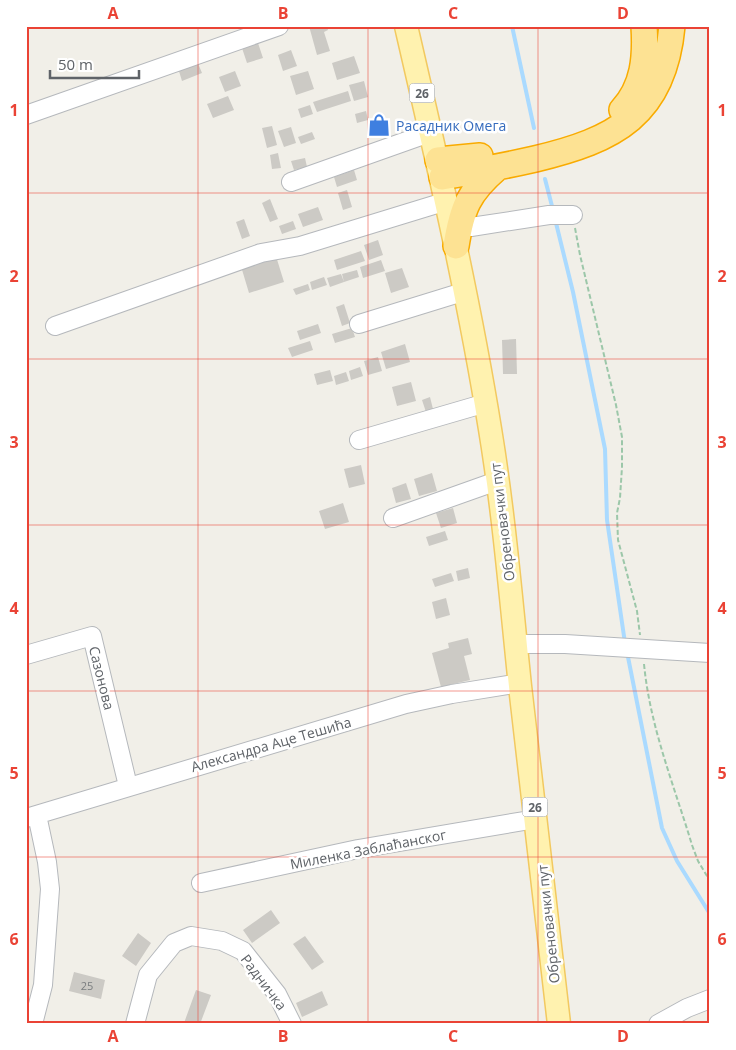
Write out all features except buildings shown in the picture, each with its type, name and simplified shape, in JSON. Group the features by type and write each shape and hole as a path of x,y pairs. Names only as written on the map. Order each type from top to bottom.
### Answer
{"highway":[{"path":"442,179 502,153 578,137 599,128 613,119 636,91 642,75 644,26"},
{"path":"442,179 554,154 610,134 633,118 650,98 660,82 670,47 672,26"},
{"path":"458,235 467,204 478,185 497,168"}],"main road":[{"name":"Обреновачки пут","path":"406,26 442,179 458,235 486,403 497,481 559,1024"}],"street":[{"path":"26,115 279,26"},
{"path":"291,182 432,132"},
{"path":"55,326 261,253 300,246 442,179"},
{"path":"458,235 471,227 562,215"},
{"path":"359,324 466,291"},
{"path":"359,440 486,403"},
{"path":"392,518 497,481"},
{"name":"Сазонова","path":"26,654 92,636 128,786"},
{"path":"516,644 565,644 710,653"},
{"name":"Александра Аце Тешића","path":"32,817 128,786 406,704 452,694 520,683"},
{"path":"32,817 47,862 50,889 43,985 33,1024"},
{"name":"Миленка Заблаћанског","path":"200,883 358,849 536,819"},
{"name":"Радничка","path":"135,1024 148,975 174,943 191,936 222,941 242,952 277,994 292,1024"},
{"path":"658,1024 687,1008 710,999"}],"path":[{"path":"562,215 580,255 598,324 622,437 622,475 617,514 618,540 637,611 646,681 657,735 692,845 698,861 710,881"}],"waterway":[{"path":"512,26 534,128"},
{"path":"545,179 553,210"},
{"path":"555,219 573,292 605,449 607,520 625,643"},
{"path":"627,652 662,828 677,861 710,914"}],"place":[{"name":"Расадник Омега","path":"379,125"}]}
